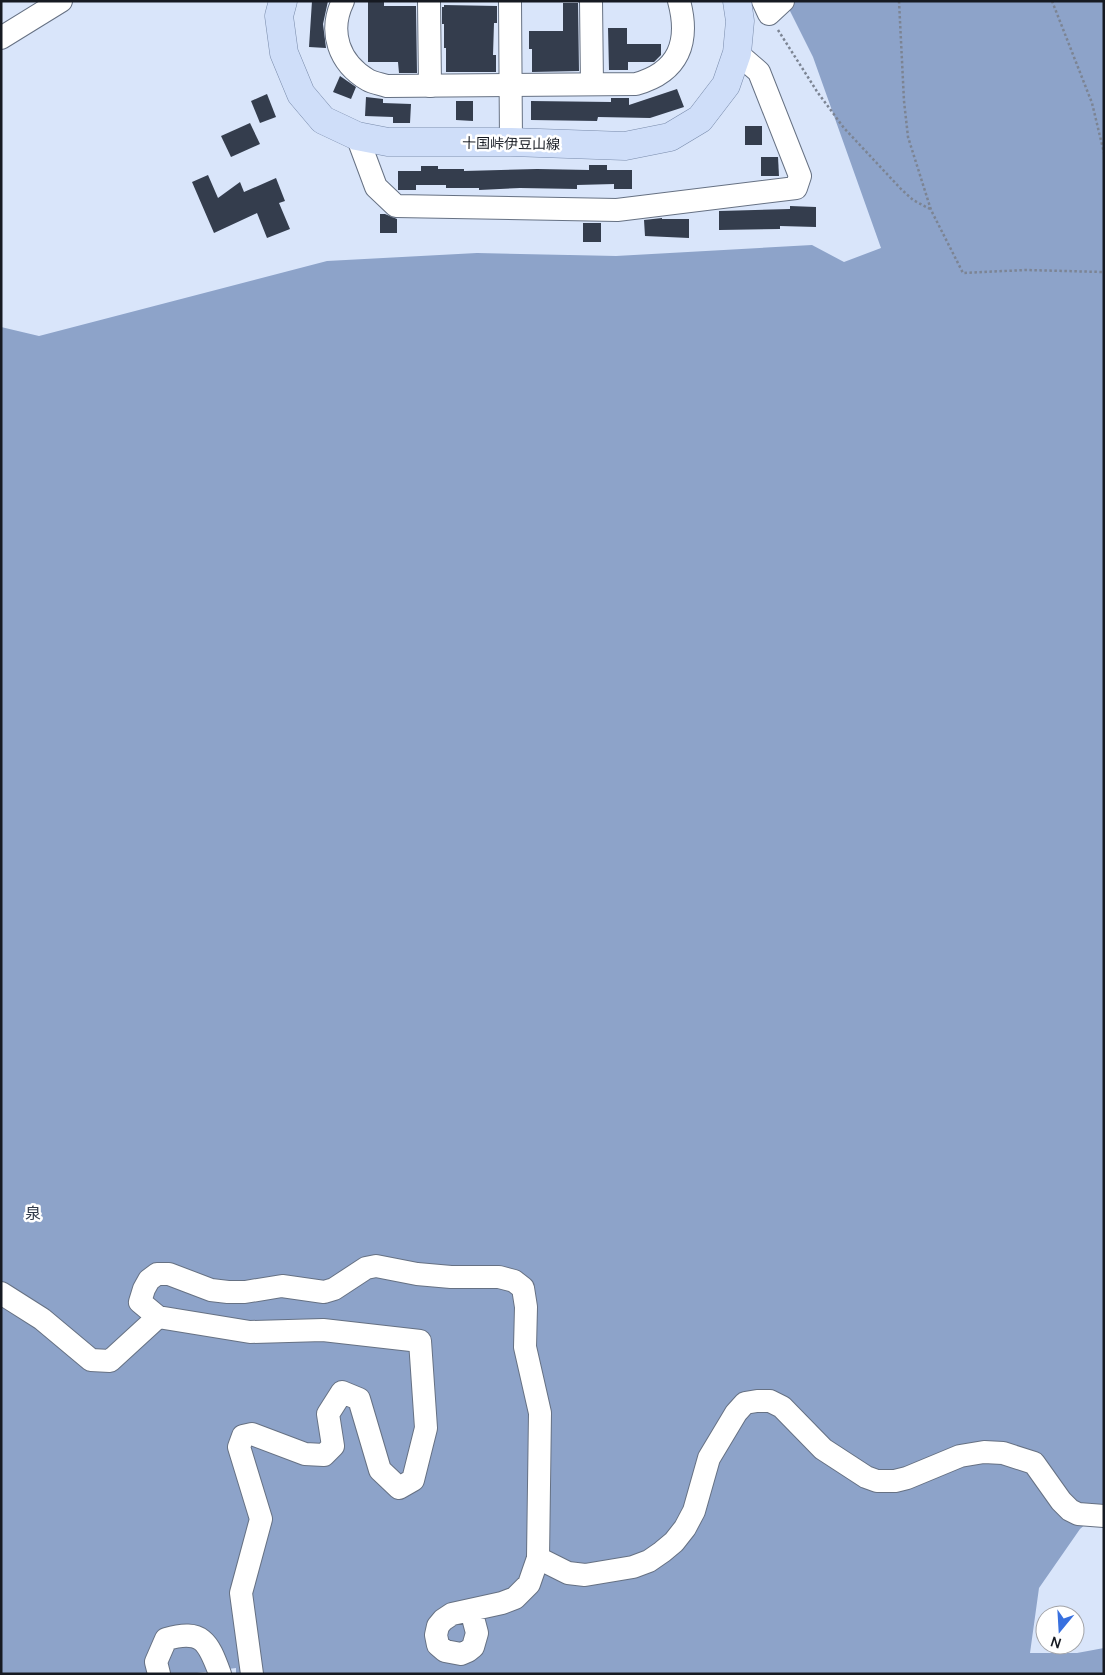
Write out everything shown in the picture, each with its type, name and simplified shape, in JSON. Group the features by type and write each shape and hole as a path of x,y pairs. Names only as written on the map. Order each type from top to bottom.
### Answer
{"main road":[{"name":"十国峠伊豆山線","path":"283,1 279,16 284,53 301,94 323,120 357,136 388,142 511,142 626,146 670,137 700,119 726,85 737,53 740,21 737,1"}],"street":[{"path":"1,38 30,9 61,1"},
{"path":"343,1 338,20 337,36 340,51 351,66 368,80 387,86 636,84 658,76 670,65 678,52 684,35 683,16 679,1"},
{"path":"430,1 430,86"},
{"path":"510,1 511,142"},
{"path":"591,1 592,84"},
{"path":"357,136 376,187 396,206 617,210 796,188 800,176 759,72 737,53"},
{"path":"252,1674 241,1593 261,1519 239,1447 243,1436 252,1434 305,1454 324,1455 333,1446 328,1414 342,1392 359,1399 380,1470 400,1488 413,1480 426,1428 420,1342 323,1330 250,1332 158,1317 140,1302 149,1280 157,1274 169,1274 211,1290 245,1292 282,1286 324,1292 334,1289 366,1268 376,1266 417,1274 451,1277 499,1277 514,1281 523,1288 526,1307 525,1347 540,1413 538,1558 529,1584 515,1598 471,1610"},
{"path":"1,1293 42,1319 91,1360 110,1361 158,1317"},
{"path":"538,1558 568,1573 585,1575 633,1567 649,1561 662,1552 680,1535 694,1511 709,1458 736,1413 745,1403 757,1401 770,1401 782,1407 824,1449 866,1477 877,1481 895,1481 907,1478 960,1456 984,1452 1003,1453 1034,1464 1061,1501 1070,1510 1078,1514 1104,1516"},
{"path":"159,1674 156,1662 166,1639 182,1635 200,1638 212,1651 220,1674"}],"path":[{"path":"900,1 904,101 908,137 931,210 963,273 1025,270 1104,272"},
{"path":"1052,1 1092,103 1104,153"},
{"path":"772,6 818,93 844,128 900,189 913,200 931,210"}],"shaded area":[{"path":"785,1 1104,1 1104,1508 1080,1529 1039,1588 1037,1605 1035,1605 1030,1653 1035,1653 1035,1655 1085,1655 1085,1652 1104,1648 1104,1674 236,1674 236,1668 189,1674 1,1674 1,327 39,336 327,261 477,253 616,256 812,245 844,262 881,248 813,57"}],"building":[{"path":"312,1 328,1 323,24 326,48 309,47"},
{"path":"368,1 384,1 384,6 416,6 417,73 399,73 398,62 368,62"},
{"path":"563,3 578,3 579,71 532,72 532,49 529,49 529,31 563,31"},
{"path":"444,5 497,6 497,23 494,23 493,55 496,55 496,72 446,72 444,24 442,24 442,7"},
{"path":"608,28 627,28 627,44 661,44 661,55 654,62 628,62 628,70 609,70"},
{"path":"340,76 356,87 351,99 333,92"},
{"path":"677,89 684,107 650,118 598,117 597,121 531,120 531,101 611,102 611,98 629,98 629,105"},
{"path":"267,94 276,117 260,123 251,101"},
{"path":"366,97 383,99 383,103 411,104 410,123 393,123 393,117 365,116"},
{"path":"456,101 473,101 473,121 456,120"},
{"path":"250,123 260,144 231,157 221,136"},
{"path":"745,126 762,126 762,145 745,145"},
{"path":"761,157 778,157 779,176 761,176"},
{"path":"589,165 607,165 607,170 632,170 632,189 614,189 614,184 577,185 577,189 520,188 479,190 479,188 446,188 446,185 416,185 416,190 398,190 398,171 421,171 421,166 438,166 438,169 464,169 464,171 589,170"},
{"path":"208,175 218,198 240,182 244,192 276,178 285,201 279,203 290,229 267,238 257,213 214,233 192,182"},
{"path":"790,206 816,207 816,227 780,226 780,229 719,230 719,211 790,209"},
{"path":"380,214 397,219 397,233 380,233"},
{"path":"662,218 689,219 689,238 645,236 644,220"},
{"path":"583,223 601,223 601,242 583,242"}],"district":[{"name":"泉","path":"33,1213"}]}
